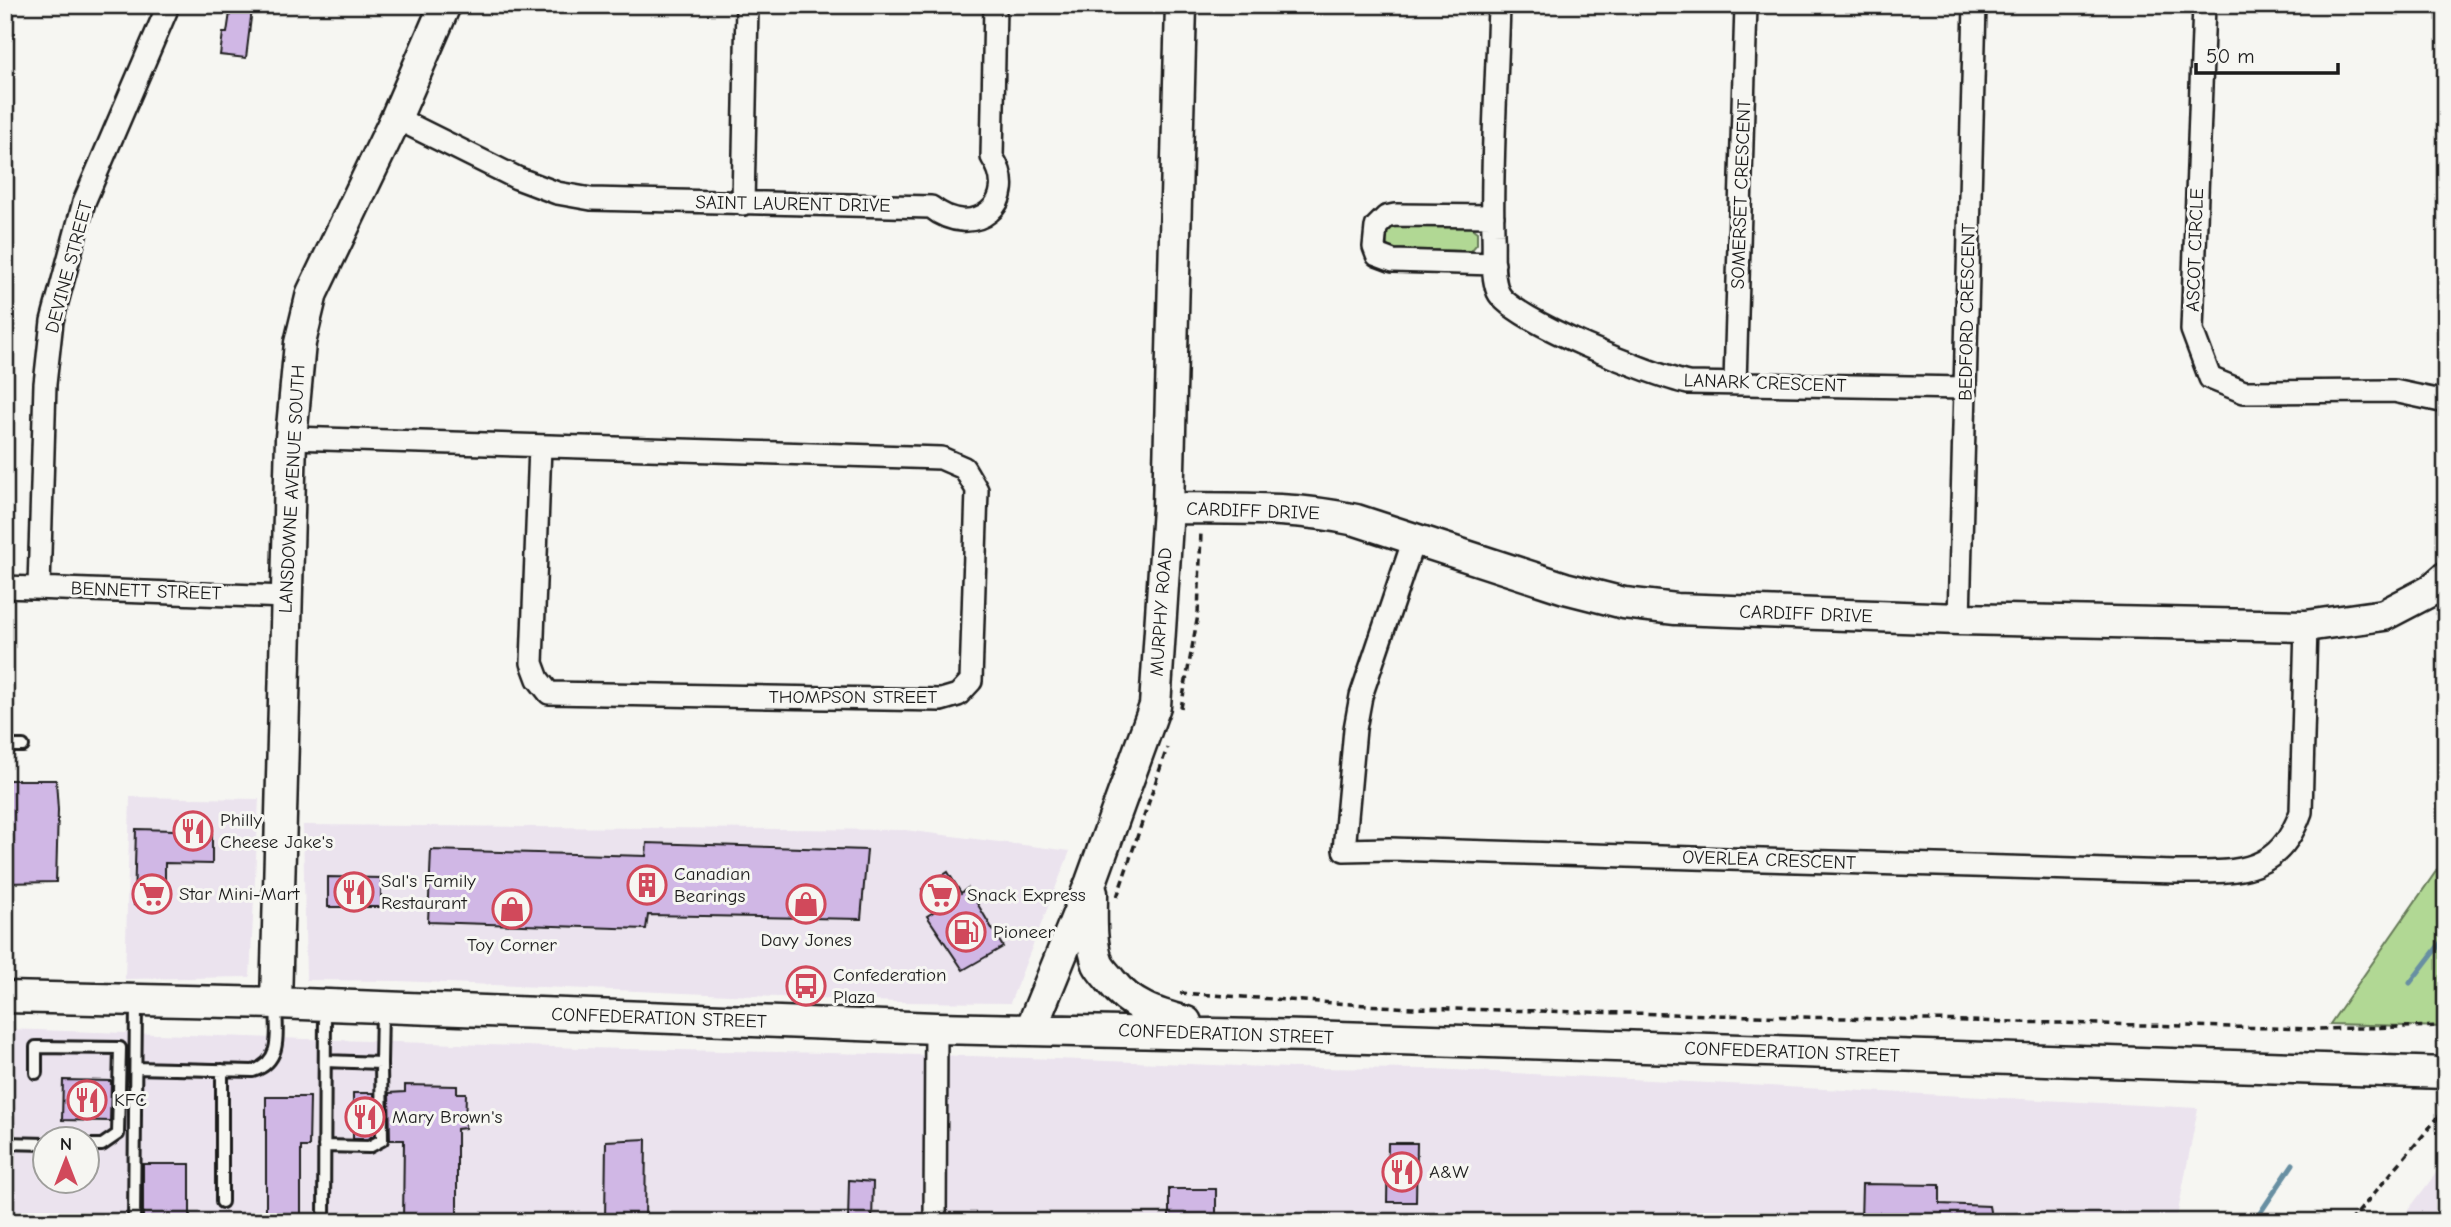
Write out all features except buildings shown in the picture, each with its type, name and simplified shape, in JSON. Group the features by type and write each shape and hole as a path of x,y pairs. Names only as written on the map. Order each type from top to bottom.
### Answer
{"street":[{"name":"DEVINE STREET","path":"38,587 44,384 52,321 84,202 166,11 162,5"},
{"name":"LANSDOWNE AVENUE SOUTH","path":"276,1003 291,438 300,342 312,293 396,118 445,5"},
{"path":"743,204 747,5"},
{"name":"SAINT LAURENT DRIVE","path":"396,118 517,178 557,193 591,199 931,208 943,217 960,222 976,219 989,211 998,199 1002,183 1000,169 992,157 995,5"},
{"name":"MURPHY ROAD","path":"1031,1029 1091,882 1155,706 1168,508 1181,5"},
{"name":"LANARK CRESCENT","path":"1499,5 1493,216 1494,277 1499,294 1511,307 1530,319 1664,378 1688,383 1965,387"},
{"name":"SOMERSET CRESCENT","path":"1735,383 1746,5"},
{"name":"BEDFORD CRESCENT","path":"1959,618 1975,5"},
{"name":"ASCOT CIRCLE","path":"2204,5 2192,330 2210,378 2244,392 2394,391 2446,402"},
{"path":"1493,216 1395,215 1380,222 1374,236 1377,255 1383,259 1494,264"},
{"name":"THOMPSON STREET","path":"291,438 942,458 964,468 977,490 971,681 958,695 941,700 549,693 538,679 532,663 540,446"},
{"name":"CARDIFF DRIVE","path":"1168,508 1304,510 1356,520 1565,588 1646,607 2306,626 2384,615 2430,592 2446,577"},
{"name":"OVERLEA CRESCENT","path":"1414,539 1361,696 1355,729 1344,850 2175,872 2254,867 2272,858 2285,845 2301,812 2306,626"},
{"name":"BENNETT STREET","path":"5,586 286,597"},
{"path":"1091,882 1092,925 1099,965 1122,995 1137,1006 1157,1014 1231,1034"},
{"name":"CONFEDERATION STREET","path":"5,997 276,1003 936,1028 1231,1034 2446,1073"},
{"path":"935,1222 936,1028"}],"lane":[{"path":"5,746 23,746"},
{"path":"134,1222 136,1000"},
{"path":"136,1068 253,1071 264,1068 275,1053 276,1003"},
{"path":"324,1222 325,1005"},
{"path":"324,1146 369,1147 382,1140 382,1007"},
{"path":"36,1073 36,1047 120,1048 118,1134 102,1145"},
{"path":"325,1061 381,1063"},
{"path":"222,1070 222,1202"},
{"path":"5,1143 32,1144"}],"path":[{"path":"1180,710 1198,615 1203,508"},
{"path":"1115,904 1171,736"},
{"path":"1168,991 1412,1008 2315,1029 2446,1026"},
{"path":"2350,1222 2446,1108"}],"shaded area":[{"path":"130,797 259,799 250,977 125,979"},
{"path":"303,825 905,830 1070,851 1010,1003 896,1002 398,981 306,980"},
{"path":"5,1029 582,1048 972,1056 1292,1068 1434,1069 2198,1108 2176,1222 5,1222"},
{"path":"2446,1160 2446,1222 2399,1222"}],"green space":[{"path":"1392,225 1470,227 1477,232 1477,244 1471,251 1390,249 1387,245 1386,229"},
{"path":"2446,857 2446,1027 2330,1024"}],"waterway":[{"path":"2410,983 2446,936"},
{"path":"2254,1222 2293,1164"}],"place":[{"name":"Philly Cheese Jake's","path":"193,831"},
{"name":"Canadian Bearings","path":"647,885"},
{"name":"Sal's Family Restaurant","path":"354,892"},
{"name":"Star Mini-Mart","path":"152,894"},
{"name":"Snack Express","path":"940,895"},
{"name":"Davy Jones","path":"806,904"},
{"name":"Toy Corner","path":"512,909"},
{"name":"Pioneer","path":"966,932"},
{"name":"Confederation Plaza","path":"806,986"},
{"name":"KFC","path":"87,1100"},
{"name":"Mary Brown's","path":"365,1117"},
{"name":"A&W","path":"1402,1172"}]}
